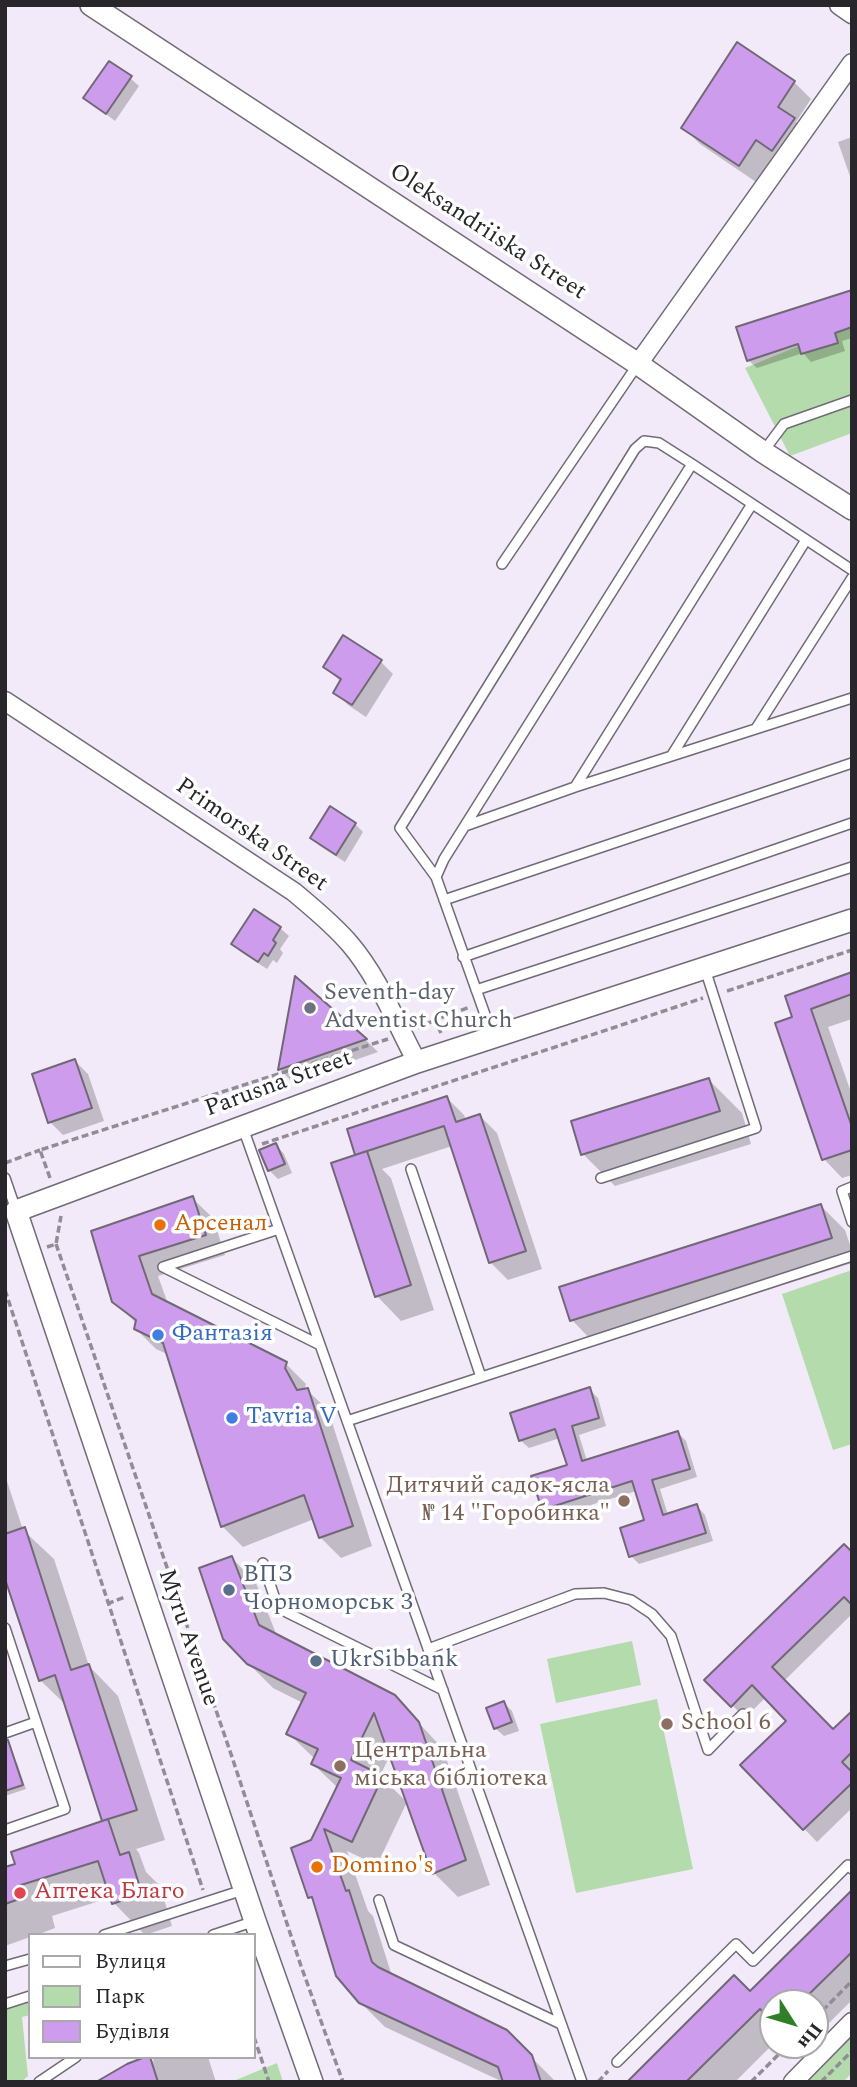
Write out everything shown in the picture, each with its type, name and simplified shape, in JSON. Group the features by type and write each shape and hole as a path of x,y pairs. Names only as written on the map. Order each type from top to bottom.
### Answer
{"street":[{"name":"Oleksandriiska Street","path":"91,5 638,364 763,452 852,509"},
{"path":"839,5 852,14"},
{"path":"638,364 852,62"},
{"name":"Primorska Street","path":"5,701 294,892 320,914 350,944 371,974 417,1062"},
{"name":"Parusna Street","path":"11,1213 417,1062 852,920"},
{"name":"Myru Avenue","path":"11,1213 31,1254 244,1889 312,2082"},
{"path":"793,2082 852,2022"}],"lane":[{"path":"502,564 638,364"},
{"path":"763,452 784,424 852,400"},
{"path":"493,1037 436,877 400,828 635,449 644,441 659,443 852,570"},
{"path":"436,877 464,826 692,464"},
{"path":"575,787 752,504"},
{"path":"672,755 806,540"},
{"path":"757,727 852,578"},
{"path":"464,826 575,787 852,698"},
{"path":"444,900 852,763"},
{"path":"463,957 852,823"},
{"path":"476,990 852,867"},
{"path":"601,1178 756,1128 705,969"},
{"path":"242,1126 582,2082"},
{"path":"411,1169 481,1377"},
{"path":"5,1178 11,1213"},
{"path":"852,1187 842,1191 852,1222"},
{"path":"279,1229 163,1266 320,1345"},
{"path":"347,1421 852,1256"},
{"path":"263,1563 278,1608 443,1690"},
{"path":"428,1649 575,1594 604,1593 631,1600 652,1614 671,1636 708,1750 743,1714"},
{"path":"5,1628 65,1809 5,1830"},
{"path":"5,1733 36,1723"},
{"path":"617,2062 736,1944 753,1961 848,1865 852,1868"},
{"path":"110,1933 244,1889"},
{"path":"379,1900 394,1945 561,2024"},
{"path":"219,1933 255,1921"},
{"path":"5,1966 28,1960"},
{"path":"5,2004 28,1997"},
{"path":"39,2082 73,2059"}],"path":[{"path":"250,1148 852,950"},
{"path":"5,1163 403,1035 481,1003"},
{"path":"435,1020 448,1052"},
{"path":"40,1150 62,1213 56,1244 342,2082"},
{"path":"31,1254 56,1244"},
{"path":"5,1290 207,1901"},
{"path":"829,2004 852,1981"},
{"path":"256,2043 269,2082"},
{"path":"821,2082 852,2051"},
{"path":"751,2082 774,2059"}],"green space":[{"path":"852,324 852,433 790,456 745,368"},
{"path":"852,1270 852,1444 833,1450 782,1294"},
{"path":"632,1641 641,1685 556,1703 547,1659"},
{"path":"657,1699 693,1869 576,1893 540,1724"},
{"path":"28,1997 28,2016 22,2017 28,2076 21,2082 5,2082 5,2004"},
{"path":"852,2030 852,2073 843,2082 801,2082 824,2059 829,2059 829,2053"},
{"path":"277,2063 283,2082 231,2082"}],"building":[{"path":"737,42 795,81 778,107 795,118 772,151 756,140 739,166 681,128"},
{"path":"109,61 132,76 106,114 83,98"},
{"path":"852,290 852,327 835,333 838,343 801,354 798,344 747,361 736,327"},
{"path":"343,635 382,660 352,705 333,693 341,679 323,667"},
{"path":"330,806 356,823 336,855 310,838"},
{"path":"254,909 281,927 268,956 264,953 258,962 231,944"},
{"path":"852,972 852,994 811,1009 852,1127 852,1150 822,1160 775,1023 792,1017 785,996"},
{"name":"Seventh-day Adventist Church","path":"295,976 367,1039 278,1070"},
{"path":"75,1059 92,1108 48,1123 32,1074"},
{"path":"709,1078 720,1111 581,1155 571,1121"},
{"path":"447,1096 456,1122 480,1114 526,1251 489,1263 444,1126 355,1155 347,1129"},
{"path":"276,1143 285,1164 268,1171 259,1150"},
{"path":"367,1151 411,1285 375,1297 331,1163"},
{"path":"193,1196 206,1235 139,1256 152,1294 287,1362 285,1368 297,1390 308,1388 353,1526 319,1538 304,1495 221,1527 163,1343 134,1329 136,1320 112,1302 91,1231"},
{"path":"821,1204 832,1238 570,1321 559,1287"},
{"path":"590,1387 599,1418 572,1426 582,1461 678,1431 690,1469 652,1480 663,1515 697,1504 706,1533 629,1557 620,1528 644,1520 632,1481 542,1510 531,1476 567,1465 555,1429 519,1441 510,1413"},
{"path":"25,1527 71,1670 89,1664 137,1810 102,1821 55,1675 39,1681 5,1579 5,1534"},
{"path":"844,1544 852,1552 852,1605 844,1597 772,1667 833,1729 852,1711 852,1752 842,1762 852,1772 852,1783 803,1830 740,1765 786,1721 752,1685 731,1707 704,1680"},
{"path":"232,1556 259,1625 395,1695 419,1722 466,1860 432,1874 374,1713 351,1760 383,1776 352,1842 324,1829 346,1891 349,1890 372,1962 507,2030 532,2055 541,2082 503,2082 498,2067 359,2003 336,1976 312,1897 308,1898 291,1848 311,1840 341,1778 311,1764 318,1749 286,1734 306,1693 247,1664 223,1639 199,1568"},
{"path":"504,1701 512,1722 494,1729 486,1708"},
{"path":"5,1740 8,1740 23,1785 5,1791"},
{"path":"108,1819 120,1855 129,1852 142,1894 112,1904 98,1861 21,1885 25,1897 5,1904 5,1867 15,1864 11,1852"},
{"path":"852,1890 852,1952 814,1989 759,1989 759,2010 686,2082 627,2082 734,1975 750,1991"},
{"path":"140,2059 151,2059 158,2082 96,2082"}],"place":[{"name":"Seventh-day Adventist Church","path":"310,1008"},
{"name":"Арсенал","path":"160,1225"},
{"name":"Фантазія","path":"158,1335"},
{"name":"Tavria V","path":"232,1418"},
{"name":"Дитячий садок-ясла № 14 \"Горобинка\"","path":"624,1501"},
{"name":"ВПЗ Чорноморськ 3","path":"229,1590"},
{"name":"UkrSibbank","path":"316,1661"},
{"name":"School 6","path":"667,1724"},
{"name":"Центральна міська бібліотека","path":"340,1766"},
{"name":"Domino's","path":"317,1867"},
{"name":"Аптека Благо","path":"20,1893"}]}
